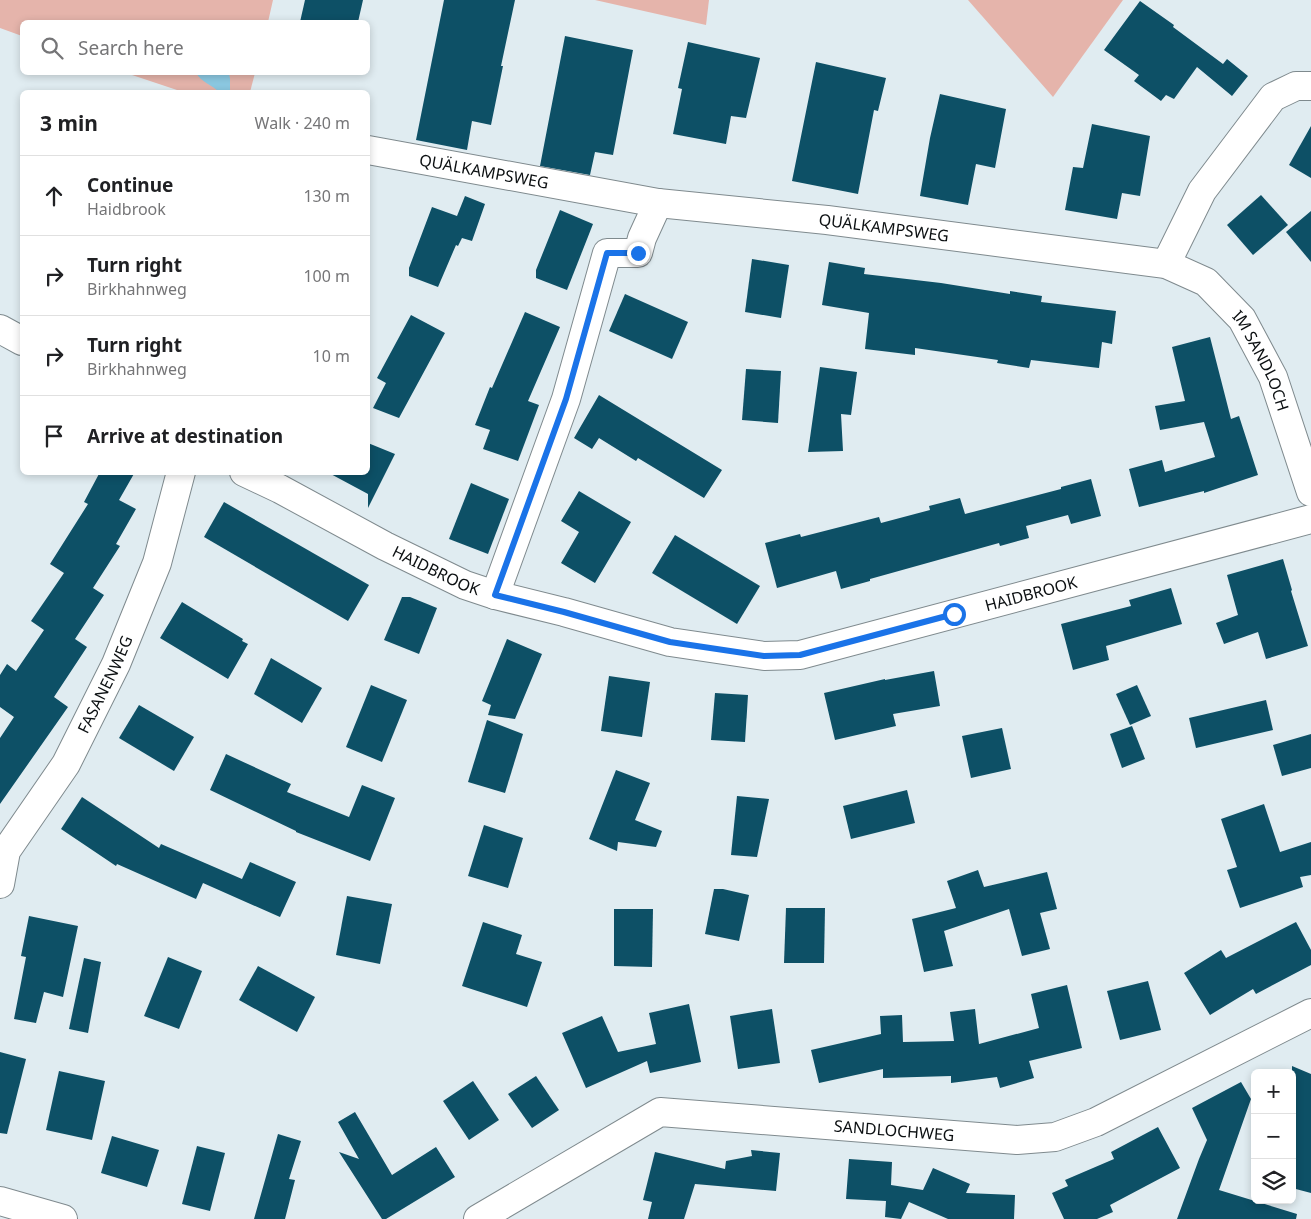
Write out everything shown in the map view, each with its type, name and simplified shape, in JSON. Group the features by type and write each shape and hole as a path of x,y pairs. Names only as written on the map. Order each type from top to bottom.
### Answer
{"street":[{"path":"1166,264 1202,191 1272,98 1296,86 1311,86"},
{"name":"QUÄLKAMPSWEG","path":"370,150 658,203 827,220 1166,264"},
{"path":"495,595 566,399 607,253 638,253 642,238 658,203"},
{"name":"IM SANDLOCH","path":"1166,264 1206,282 1242,319 1273,376 1311,492"},
{"path":"0,329 20,340"},
{"name":"FASANENWEG","path":"0,884 6,852 66,764 116,664 157,563 181,475"},
{"name":"HAIDBROOK","path":"250,475 385,546 465,585 495,595 670,642 764,656 800,655 1311,519"},
{"name":"SANDLOCHWEG","path":"478,1219 660,1112 1017,1140 1055,1137 1096,1122 1311,1013"},
{"path":"0,1201 64,1219"}],"shaded area":[{"path":"0,0 273,0 268,20 20,20 20,35 0,28"},
{"path":"595,0 709,0 706,25"},
{"path":"968,0 1123,0 1053,97"},
{"path":"132,75 254,75 251,90 177,90"}],"water":[{"path":"198,75 229,75 230,90 216,90"}],"building":[{"path":"305,0 363,0 358,20 300,20"},
{"path":"444,0 515,0 491,125 472,121 467,150 416,140"},
{"path":"1140,1 1223,64 1227,59 1248,76 1232,96 1197,67 1174,99 1166,95 1161,101 1134,81 1139,75 1104,50"},
{"path":"565,36 633,50 613,155 595,152 590,175 540,166"},
{"path":"688,42 760,58 746,118 731,116 726,144 673,134 682,89 678,88"},
{"path":"816,62 886,78 878,111 874,110 858,194 792,181"},
{"path":"940,94 1006,109 995,168 976,164 968,205 920,196"},
{"path":"1092,124 1150,136 1140,196 1122,193 1117,219 1065,210 1073,167 1083,168"},
{"path":"1311,126 1311,178 1289,165"},
{"path":"1261,195 1288,225 1253,255 1227,225"},
{"path":"465,196 485,204 472,241 462,238 458,246 456,245 438,287 409,276 409,268 432,207 457,216"},
{"path":"560,210 593,224 567,290 536,278 536,270"},
{"path":"1311,211 1311,262 1286,232"},
{"path":"752,259 789,265 781,318 745,312"},
{"path":"829,262 865,268 864,274 941,283 1010,294 1010,291 1042,296 1041,302 1116,311 1112,344 1102,342 1099,368 1031,360 1029,368 997,363 998,360 915,348 915,355 865,349 869,313 822,305"},
{"path":"625,294 688,322 672,359 609,331"},
{"path":"525,312 560,327 528,401 539,405 518,461 483,449 490,430 475,425 490,387 492,388"},
{"path":"411,315 445,333 399,418 373,408 386,383 377,378"},
{"path":"1210,337 1231,419 1239,416 1258,475 1204,493 1204,491 1139,507 1129,469 1162,460 1165,472 1215,457 1204,422 1160,430 1155,406 1185,401 1172,347"},
{"path":"820,367 857,372 851,415 841,414 843,451 808,452"},
{"path":"746,369 781,371 778,423 742,420"},
{"path":"599,395 722,470 704,498 638,458 636,461 599,438 592,449 574,438"},
{"path":"370,444 395,454 368,508 368,494 333,475 370,475"},
{"path":"98,475 133,475 119,500 136,509 116,544 120,546 93,588 104,595 75,639 87,647 54,697 68,707 0,804 0,738 14,717 0,707 0,675 7,664 16,671 44,630 31,621 64,573 50,564 88,504 84,502"},
{"path":"1091,479 1101,516 1071,524 1068,515 1026,526 1029,538 1000,546 999,543 841,589 836,571 777,588 765,543 800,534 801,537 879,517 881,523 930,510 929,506 960,498 965,514 1061,489 1061,487"},
{"path":"471,483 509,499 488,554 449,539"},
{"path":"579,491 631,522 595,583 561,563 579,532 561,521"},
{"path":"224,502 369,585 348,621 204,537"},
{"path":"675,535 760,586 737,624 652,573"},
{"path":"1283,559 1308,646 1266,659 1258,632 1224,644 1216,623 1238,615 1227,575"},
{"path":"1171,588 1182,624 1106,646 1109,660 1073,670 1061,624 1131,606 1129,600"},
{"path":"402,597 410,597 437,608 419,654 384,640"},
{"path":"182,602 243,639 242,641 248,644 228,679 160,638"},
{"path":"507,639 542,654 515,719 488,715 491,705 482,701"},
{"path":"271,658 322,688 302,723 254,694"},
{"path":"934,671 940,706 893,714 896,726 835,740 824,693 885,679"},
{"path":"609,676 650,682 642,737 601,731"},
{"path":"371,685 407,700 382,762 346,747"},
{"path":"1137,685 1151,716 1130,725 1116,694"},
{"path":"715,693 748,695 745,742 711,740"},
{"path":"1266,700 1273,730 1196,748 1189,718"},
{"path":"139,705 194,737 174,771 119,738"},
{"path":"487,720 523,734 505,793 468,782"},
{"path":"1132,726 1145,759 1122,768 1110,734"},
{"path":"1002,728 1011,769 971,778 962,736"},
{"path":"1311,734 1311,768 1282,776 1273,745"},
{"path":"226,754 291,784 287,792 349,817 362,785 395,798 370,861 296,832 210,790"},
{"path":"616,770 650,783 635,820 662,831 656,847 618,842 617,851 589,839"},
{"path":"907,790 915,823 851,839 843,806"},
{"path":"737,796 769,799 757,857 731,855"},
{"path":"82,797 159,848 161,844 242,879 250,862 296,882 280,917 203,883 196,899 117,864 116,866 61,829"},
{"path":"1264,804 1280,852 1311,842 1311,875 1300,877 1303,887 1240,908 1227,870 1237,867 1221,819"},
{"path":"484,825 523,838 508,888 468,876"},
{"path":"978,870 984,887 1047,872 1057,909 1040,913 1050,949 1022,956 1009,909 944,931 953,966 924,972 912,919 956,908 947,881"},
{"path":"714,889 723,889 749,895 739,941 705,934"},
{"path":"347,896 392,904 380,964 336,955"},
{"path":"786,908 825,908 824,963 784,963"},
{"path":"614,909 653,909 652,967 614,966"},
{"path":"29,916 78,926 63,997 44,992 36,1023 14,1019 26,957 21,956"},
{"path":"483,922 522,935 516,954 542,962 527,1007 462,986"},
{"path":"1296,922 1311,950 1311,965 1256,994 1253,989 1210,1015 1184,973 1221,950 1226,958"},
{"path":"168,957 202,971 179,1029 144,1016"},
{"path":"84,958 101,962 88,1033 69,1029"},
{"path":"258,966 315,997 297,1032 239,1000"},
{"path":"1148,981 1161,1030 1120,1040 1107,991"},
{"path":"1067,985 1082,1048 1029,1061 1034,1078 1000,1088 997,1077 951,1083 951,1076 883,1078 883,1069 819,1083 811,1050 881,1034 880,1016 902,1015 903,1042 954,1041 950,1012 975,1009 979,1044 1039,1028 1031,994"},
{"path":"689,1004 701,1062 650,1073 647,1061 586,1088 562,1033 602,1016 618,1052 656,1044 649,1013"},
{"path":"772,1009 780,1063 738,1069 730,1016"},
{"path":"0,1052 26,1059 7,1134 0,1133"},
{"path":"1292,1066 1311,1074 1311,1193 1296,1189 1296,1069 1292,1069"},
{"path":"59,1071 105,1081 92,1140 46,1130"},
{"path":"536,1076 559,1110 532,1128 508,1094"},
{"path":"473,1081 499,1120 469,1140 443,1101"},
{"path":"1241,1082 1251,1099 1219,1190 1251,1200 1251,1204 1264,1204 1297,1214 1296,1219 1177,1219 1207,1140 1192,1108"},
{"path":"355,1112 392,1175 436,1147 455,1177 386,1219 382,1219 339,1152 359,1159 338,1122"},
{"path":"1158,1127 1180,1168 1110,1205 1113,1212 1097,1219 1064,1219 1052,1193 1068,1186 1065,1180 1114,1159 1111,1152"},
{"path":"278,1134 301,1141 289,1179 295,1180 285,1219 254,1219"},
{"path":"112,1136 159,1150 147,1187 101,1173"},
{"path":"197,1146 225,1153 210,1211 182,1204"},
{"path":"751,1150 780,1153 776,1191 695,1184 684,1219 648,1219 652,1202 643,1200 655,1152 725,1169 726,1161 752,1156"},
{"path":"849,1159 892,1162 891,1185 923,1190 933,1168 970,1184 966,1193 1015,1195 1014,1219 948,1219 909,1202 901,1219 885,1217 886,1201 846,1199"}],"route":[{"path":"638,253 607,253 566,399 495,595 670,642 764,656 800,655 954,614"}]}
